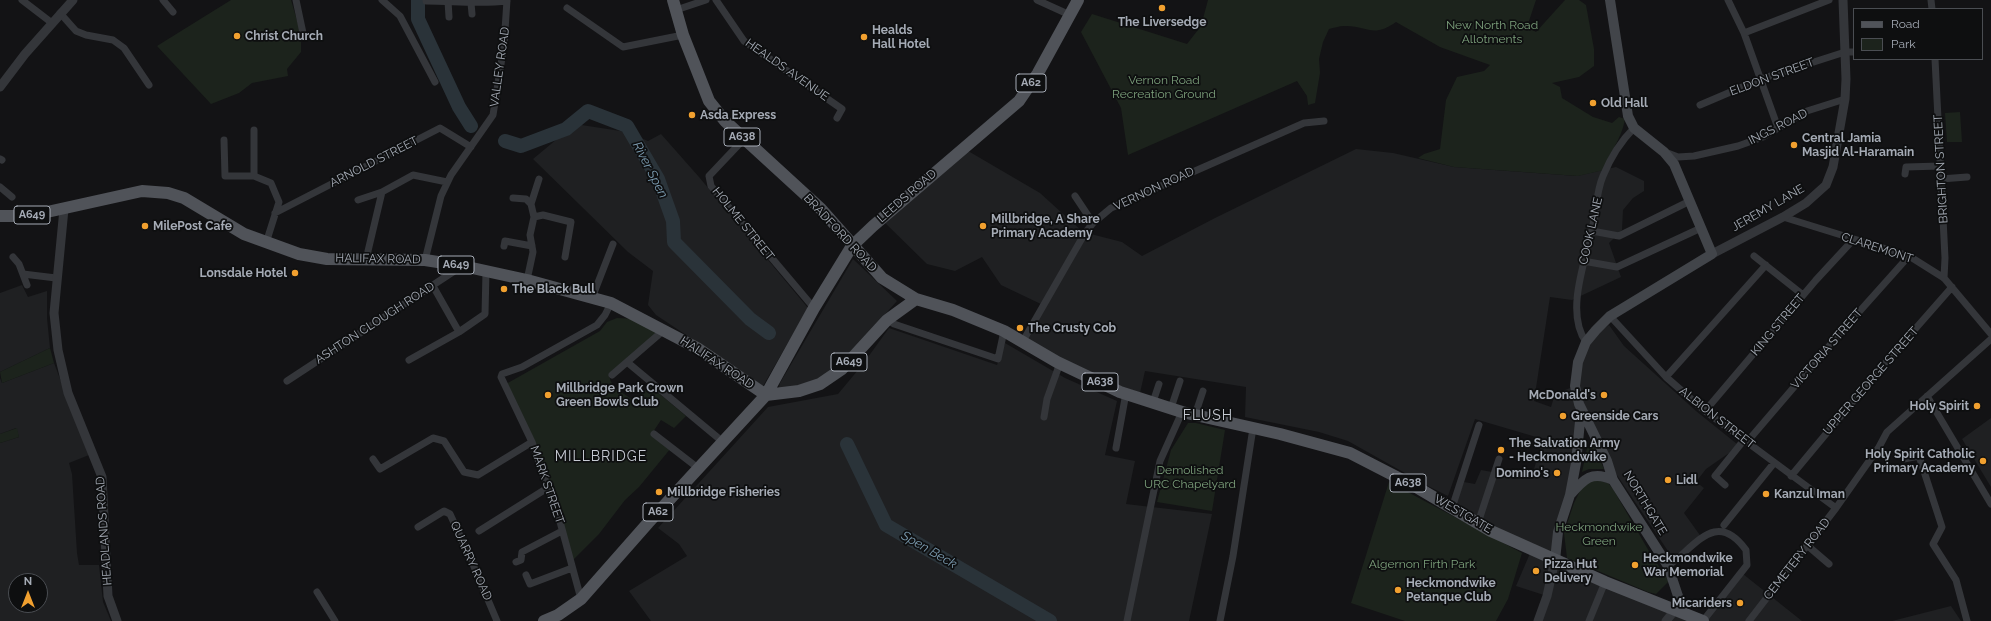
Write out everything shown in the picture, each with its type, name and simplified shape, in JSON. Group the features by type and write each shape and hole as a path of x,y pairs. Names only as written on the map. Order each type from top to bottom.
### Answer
{"main road":[{"name":"LEEDS ROAD","path":"766,395 814,308 852,246 873,226 1019,100 1038,72 1078,0"},
{"path":"1610,0 1625,103 1634,128 1664,152 1674,164 1712,254"},
{"name":"BRADFORD ROAD","path":"674,5 683,35 709,101 725,121 821,209 852,246 882,278 916,299"},
{"name":"HALIFAX ROAD","path":"0,216 29,216 131,193 153,191 168,193 184,198 244,234 299,254 320,257 425,260 463,266 527,280 611,303 697,348 766,395"},
{"name":"JEREMY LANE","path":"1582,411 1575,386 1578,362 1586,342 1610,316 1712,254"},
{"name":"A638","path":"916,299 953,310 1004,331 1060,363 1126,393 1195,415"},
{"name":"A649","path":"766,395 799,390 820,384 842,369 887,320 916,299"},
{"name":"A62","path":"544,621 558,615 581,599 698,468 766,395"},
{"path":"1555,560 1558,532 1570,495 1578,453 1582,411"},
{"name":"NORTHGATE","path":"1582,411 1606,461 1613,480 1668,566 1678,596 1675,610"},
{"name":"WESTGATE","path":"1195,415 1350,453 1478,523 1555,560 1675,610"},
{"path":"1570,495 1580,484 1593,476 1604,476 1613,480"},
{"name":"A638","path":"1675,610 1703,621"}],"street":[{"path":"22,0 52,23"},
{"path":"0,87 60,13 73,0"},
{"path":"163,0 173,12"},
{"path":"296,0 303,33"},
{"path":"382,0 400,16 435,82"},
{"path":"426,1 471,3 507,0"},
{"name":"VALLEY ROAD","path":"425,260 441,196 447,182 493,115 503,52 507,0"},
{"path":"674,5 706,0"},
{"name":"HEALDS AVENUE","path":"716,0 744,41 842,109 836,118"},
{"path":"1038,0 1070,15"},
{"path":"1728,0 1744,33 1778,128"},
{"path":"1744,33 1829,0"},
{"name":"JEREMY LANE","path":"1712,254 1783,217 1806,203 1826,185 1833,167 1844,99 1849,52 1843,0"},
{"path":"448,1 449,17"},
{"path":"471,3 472,14"},
{"path":"567,8 623,47 683,35"},
{"path":"60,13 76,31 86,35 113,40 124,48 149,85"},
{"name":"ELDON STREET","path":"1700,105 1761,79 1849,52"},
{"name":"BRIGHTON STREET","path":"1935,60 1945,258 1944,278"},
{"name":"INGS ROAD","path":"1664,152 1678,157 1694,156 1738,146 1763,137 1807,111 1844,99"},
{"name":"VERNON ROAD","path":"1023,341 1085,233 1093,223 1113,206 1304,123 1324,121"},
{"name":"ARNOLD STREET","path":"275,213 440,128 471,147"},
{"name":"COOK LANE","path":"1586,342 1580,334 1576,314 1583,261 1592,231 1602,177 1622,140 1634,128"},
{"path":"254,130 254,176"},
{"name":"HOLME STREET","path":"744,139 709,176 711,186 814,308"},
{"path":"224,140 225,176 254,176 271,183 278,202 266,243"},
{"path":"1906,174 1906,167 1940,166"},
{"path":"358,200 382,192 413,175 447,182"},
{"path":"1941,179 1967,177"},
{"path":"531,204 539,179"},
{"path":"0,187 12,197"},
{"path":"368,259 368,251 382,192"},
{"path":"1075,196 1093,223"},
{"path":"513,198 526,199 531,204 534,216 530,235 533,252 527,280"},
{"path":"1592,231 1620,236 1690,201"},
{"name":"HEADLANDS ROAD","path":"64,209 62,237 56,278 54,313 58,350 66,386 102,477 108,596 117,621"},
{"path":"534,216 542,214 574,220 565,257"},
{"name":"CLAREMONT","path":"1783,217 1853,240 1909,256 1944,278 1991,334"},
{"path":"1583,261 1617,267 1701,228"},
{"path":"504,246 505,240 532,246"},
{"name":"KING STREET","path":"1705,412 1803,295 1853,240"},
{"path":"592,298 614,244"},
{"path":"1754,256 1803,295"},
{"name":"VICTORIA STREET","path":"1725,485 1715,476 1909,256"},
{"path":"13,257 19,264 27,285"},
{"path":"1666,377 1766,265"},
{"name":"ASHTON CLOUGH ROAD","path":"287,381 463,266"},
{"path":"409,360 459,332 485,314 486,271"},
{"path":"23,274 56,278"},
{"path":"433,286 459,332"},
{"name":"UPPER GEORGE STREET","path":"1791,476 1880,368 1952,287"},
{"name":"MARK STREET","path":"581,599 549,487 532,442 500,376 522,367 597,325 605,315 611,303"},
{"name":"ALBION STREET","path":"1610,316 1666,377 1705,412 1836,508"},
{"path":"887,320 894,324 998,359 1004,331"},
{"path":"612,375 664,330"},
{"name":"CEMETERY ROAD","path":"1748,621 1808,546 1836,508 1879,447 1887,432 1991,339"},
{"path":"627,362 723,442"},
{"path":"1044,417 1047,399 1060,363"},
{"path":"1127,621 1160,461 1176,410 1180,380"},
{"path":"1153,402 1159,384"},
{"path":"1195,415 1203,391"},
{"path":"1116,448 1126,393"},
{"path":"1925,398 1991,504"},
{"path":"1452,508 1479,425"},
{"path":"1220,621 1233,556 1253,428"},
{"path":"654,434 698,468"},
{"path":"373,459 380,469 433,438 444,441 464,472 478,475 532,442"},
{"path":"1904,459 1919,456 1942,526 1933,544 1956,580 1967,621"},
{"path":"1478,523 1499,459"},
{"path":"1724,524 1774,463"},
{"path":"479,531 549,487"},
{"name":"QUARRY ROAD","path":"418,527 444,511 450,514 497,621"},
{"path":"1668,566 1702,538 1713,532 1722,530 1730,533 1746,550 1747,564 1703,621"},
{"path":"516,562 521,560 522,552 562,531"},
{"path":"1808,546 1829,564"},
{"path":"1538,621 1547,596 1555,560"},
{"path":"526,575 530,584 572,568"},
{"path":"1590,621 1605,582"},
{"path":"318,592 335,621"},
{"path":"1666,621 1675,610"}],"shaded area":[{"path":"575,124 627,132 648,141 661,134 699,177 808,308 763,386 656,315 648,305 653,271 628,252 533,159"},
{"path":"963,148 1040,193 1083,232 1122,242 1142,256 1215,218 1356,149 1393,153 1454,167 1577,176 1616,167 1644,181 1644,191 1633,198 1623,210 1622,230 1609,243 1621,277 1572,300 1550,297 1534,401 1551,407 1555,394 1575,386 1586,342 1609,325 1624,346 1696,411 1737,444 1729,453 1706,469 1696,482 1704,488 1684,513 1702,538 1672,557 1584,426 1554,558 1707,618 1743,574 1802,621 1538,621 1547,596 1516,586 1534,544 1478,523 1455,505 1464,482 1475,484 1481,470 1531,479 1543,439 1475,419 1448,496 1348,441 1319,432 1245,417 1246,387 1145,371 1140,393 1090,374 1026,340 1043,305 1001,285 982,257 955,271 927,264 881,219"},
{"path":"853,259 897,301 861,341 818,382 778,391 780,383"},
{"path":"22,285 28,297 47,291 47,318 50,348 0,372 0,293"},
{"path":"889,328 997,365 1005,343 1065,378 1117,401 1105,455 1135,461 1126,504 1212,514 1189,621 651,621 629,591 687,556 679,544 658,528 768,407 838,394 863,364"},
{"path":"54,363 89,455 69,463 72,474 79,565 99,565 103,602 111,621 0,621 0,443 19,437 16,428 0,434 0,378 2,383"},
{"name":"Holy Spirit Catholic Primary Academy","path":"1991,418 1991,487 1962,439"},
{"path":"1951,606 1961,621 1892,621"}],"green space":[{"path":"231,0 291,0 301,34 301,52 287,69 288,76 252,83 239,93 211,104 157,46"},
{"path":"1208,0 1536,0 1527,27 1536,32 1565,0 1579,0 1586,5 1594,49 1594,66 1579,77 1552,83 1560,87 1562,98 1593,117 1612,123 1619,117 1625,119 1623,127 1604,170 1578,176 1454,167 1418,158 1424,154 1440,149 1446,100 1457,77 1484,71 1490,65 1440,47 1396,22 1381,30 1370,30 1352,26 1342,26 1329,29 1323,42 1319,59 1320,73 1315,103 1308,105 1307,96 1297,81 1128,155 1121,108 1081,32 1092,14 1187,44 1201,26"},
{"path":"1960,112 1962,142 1947,142 1945,113"},
{"path":"617,318 637,319 660,330 610,373 611,382 621,392 634,401 650,386 686,416 674,428 661,420 653,432 671,448 639,487 625,500 599,534 572,561 561,518 506,384 600,331 607,322"},
{"path":"50,348 54,363 2,383 0,372"},
{"name":"Demolished URC Chapelyard","path":"1188,423 1196,423 1225,430 1212,511 1157,502 1171,450"},
{"path":"17,428 19,437 0,443 0,434"},
{"path":"1594,447 1604,469 1589,469 1582,472 1587,448"},
{"name":"Heckmondwike Green","path":"1597,480 1608,483 1613,489 1650,553 1669,581 1656,594 1567,558 1564,533 1574,503 1582,487 1590,481"},
{"name":"Algernon Firth Park","path":"1389,482 1522,553 1508,599 1496,621 1405,621 1351,603"}],"waterway":[{"name":"River Spen","path":"418,0 418,19 459,107 471,126"},
{"name":"River Spen","path":"505,141 521,146 566,129 588,111 627,126 658,179 673,221 674,242 750,319 769,333"},
{"name":"Spen Beck","path":"847,444 886,525 1050,621"}],"place":[{"name":"The Liversedge","path":"1162,8"},
{"name":"Christ Church","path":"237,36"},
{"name":"Healds Hall Hotel","path":"864,37"},
{"name":"Old Hall","path":"1593,103"},
{"name":"Asda Express","path":"692,115"},
{"name":"Central Jamia Masjid Al-Haramain","path":"1794,145"},
{"name":"MilePost Cafe","path":"145,226"},
{"name":"Millbridge, A Share Primary Academy","path":"983,226"},
{"name":"Lonsdale Hotel","path":"295,273"},
{"name":"The Black Bull","path":"504,289"},
{"name":"The Crusty Cob","path":"1020,328"},
{"name":"Millbridge Park Crown Green Bowls Club","path":"548,395"},
{"name":"McDonald's","path":"1604,395"},
{"name":"Holy Spirit","path":"1977,406"},
{"name":"Greenside Cars","path":"1563,416"},
{"name":"The Salvation Army - Heckmondwike","path":"1501,450"},
{"name":"Holy Spirit Catholic Primary Academy","path":"1983,461"},
{"name":"Domino's","path":"1557,473"},
{"name":"Lidl","path":"1668,480"},
{"name":"Millbridge Fisheries","path":"659,492"},
{"name":"Kanzul Iman","path":"1766,494"},
{"name":"Heckmondwike War Memorial","path":"1635,565"},
{"name":"Pizza Hut Delivery","path":"1536,571"},
{"name":"Heckmondwike Petanque Club","path":"1398,590"},
{"name":"Micariders","path":"1740,603"}],"district":[{"name":"FLUSH","path":"1208,416"},
{"name":"MILLBRIDGE","path":"601,457"}],"park label":[{"name":"New North Road Allotments","path":"1492,32"},
{"name":"Vernon Road Recreation Ground","path":"1164,87"}]}
